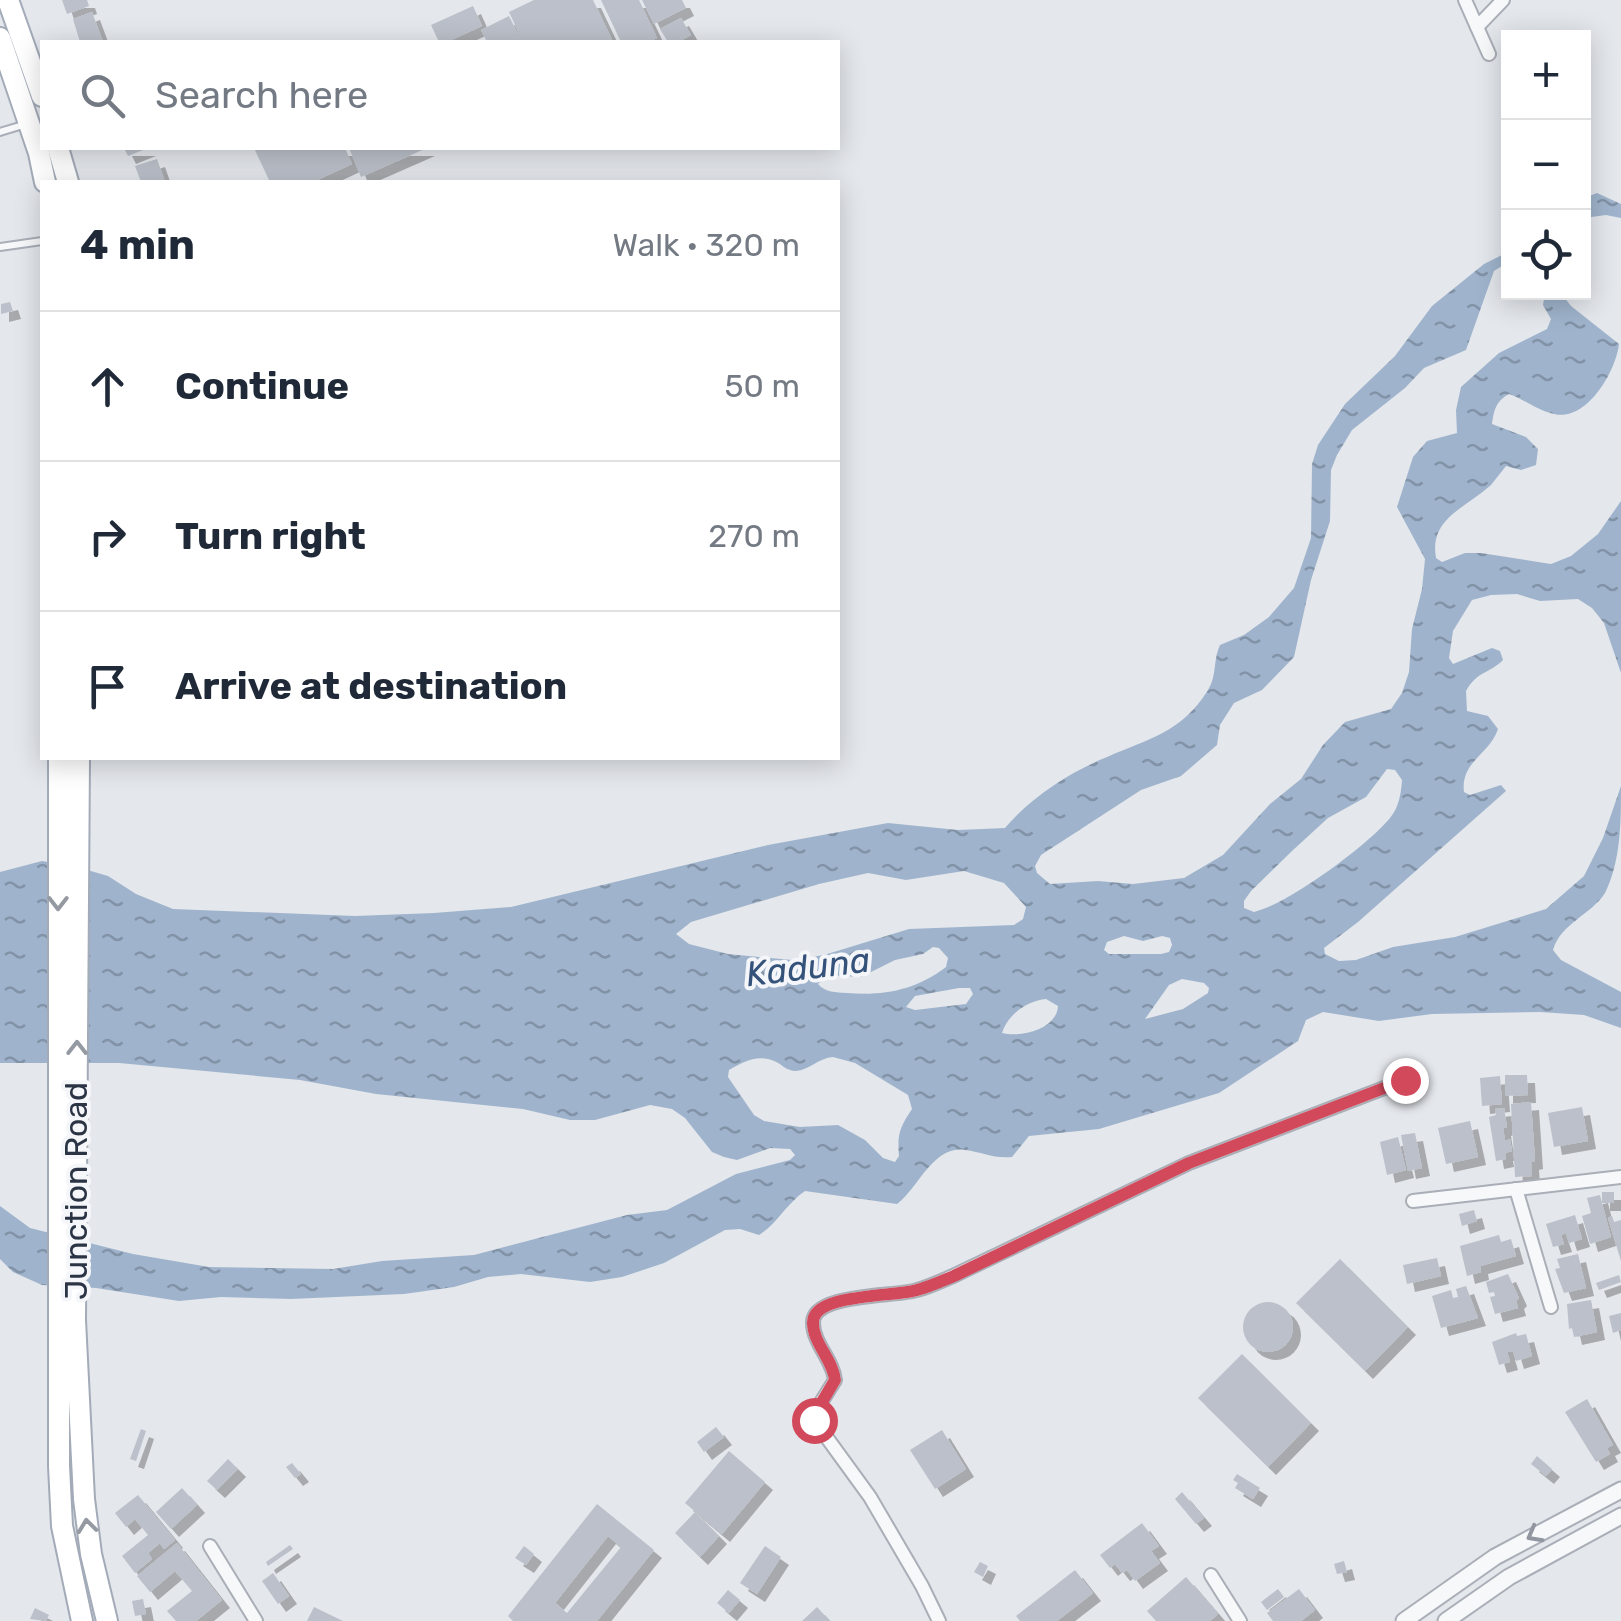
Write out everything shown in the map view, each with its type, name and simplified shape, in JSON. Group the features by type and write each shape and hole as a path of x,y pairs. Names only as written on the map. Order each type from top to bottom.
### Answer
{"main road":[{"path":"8,0 40,90"},
{"path":"0,38 44,180"},
{"path":"59,150 67,180"},
{"name":"Junction Road","path":"59,760 68,803 62,1526 82,1621"},
{"name":"Junction Road","path":"68,803 79,760"},
{"name":"Junction Road","path":"66,1322 91,1554 107,1621"}],"street":[{"path":"1465,0 1489,54"},
{"path":"1477,27 1503,0"},
{"path":"939,1621 870,1496 814,1420 835,1380 813,1328 812,1318 818,1309 836,1301 915,1291 954,1276 1189,1163 1405,1080"},
{"path":"1413,1201 1621,1178"},
{"path":"1516,1189 1551,1307"},
{"path":"1404,1621 1495,1557 1621,1490"},
{"path":"1446,1621 1509,1577 1621,1516"},
{"path":"210,1546 256,1621"},
{"path":"1211,1574 1240,1621"}],"lane":[{"path":"0,132 30,124"},
{"path":"0,247 40,241"}],"water":[{"path":"1597,193 1621,204 1621,218 1591,217 1591,195"},
{"name":"Kaduna","path":"1501,256 1501,266 1494,271 1466,350 1424,368 1352,430 1337,455 1331,470 1330,521 1311,580 1294,657 1262,690 1234,703 1220,725 1217,745 1181,776 1141,790 1041,855 1035,866 1050,884 1133,884 1184,878 1223,855 1270,804 1301,779 1323,745 1345,722 1391,709 1409,672 1412,629 1425,559 1397,507 1413,457 1427,441 1457,433 1461,387 1499,353 1547,329 1551,319 1544,300 1566,300 1619,344 1606,380 1588,402 1566,414 1548,412 1509,394 1501,400 1492,424 1526,437 1538,449 1536,465 1521,470 1506,466 1491,485 1452,515 1438,533 1436,558 1442,562 1465,553 1481,553 1551,564 1571,556 1598,534 1621,501 1621,673 1604,623 1578,599 1540,601 1517,594 1472,600 1453,631 1449,658 1453,664 1492,648 1500,651 1503,660 1474,680 1466,691 1467,711 1488,716 1498,729 1466,773 1464,792 1470,795 1501,785 1506,791 1324,948 1325,954 1339,961 1356,960 1393,947 1455,937 1546,909 1584,876 1603,838 1621,786 1619,841 1610,881 1599,901 1563,933 1553,950 1561,960 1621,992 1621,1028 1584,1015 1540,1012 1432,1014 1379,1021 1323,1012 1306,1020 1298,1041 1219,1093 1099,1129 1029,1136 1012,1157 954,1150 935,1161 897,1204 805,1191 759,1235 740,1229 725,1230 664,1263 622,1277 590,1282 521,1274 404,1294 179,1301 96,1288 42,1285 13,1272 0,1259 0,1206 30,1228 133,1254 209,1267 333,1269 382,1261 474,1255 627,1215 667,1210 736,1174 790,1160 795,1155 790,1149 770,1148 737,1160 724,1157 712,1152 685,1118 672,1109 650,1105 595,1120 570,1120 523,1109 376,1094 300,1080 119,1063 0,1063 0,872 42,861 77,867 108,876 136,894 173,909 355,916 434,913 511,907 768,845 888,823 958,830 1005,828 1026,806 1065,778 1164,732 1187,716 1211,685 1220,645 1244,635 1269,617 1294,588 1311,538 1312,464 1318,445 1345,404 1395,356 1432,306 1484,264","holes":["1387,769 1395,770 1402,780 1393,814 1364,843 1286,898 1254,912 1244,908 1251,891 1328,818 1366,797","964,871 1004,883 1026,907 1023,919 1014,925 909,929 824,955 792,960 728,954 689,944 676,934 691,922 819,884 868,873 906,880","1124,936 1143,941 1162,936 1170,938 1172,945 1169,952 1161,954 1109,954 1104,950 1107,942","933,947 939,948 948,958 946,967 899,990 839,992 818,984 826,975 861,977 895,960 923,954","1182,979 1204,983 1209,988 1208,993 1183,1009 1145,1019 1169,985","959,988 970,988 973,994 966,1004 915,1010 906,1007 915,996","1046,999 1058,1006 1052,1021 1037,1030 1002,1033 1019,1010","833,1057 855,1063 908,1095 912,1109 900,1131 895,1162 883,1158 865,1140 838,1125 800,1127 764,1121 754,1115 728,1077 729,1070 756,1059 768,1059 796,1071"]}],"building":[{"path":"62,0 87,0 89,6 67,14"},
{"path":"534,0 593,0 612,40 522,40 509,12"},
{"path":"601,0 639,0 657,38 620,40"},
{"path":"642,0 682,0 686,8 654,24"},
{"path":"473,6 482,26 451,40 438,40 431,25"},
{"path":"92,12 102,40 79,40 73,19"},
{"path":"509,16 521,40 486,40 481,30"},
{"path":"681,18 691,35 682,40 667,40 660,29"},
{"path":"255,150 346,150 352,164 317,180 269,180"},
{"path":"350,150 422,150 361,177"},
{"path":"157,159 164,180 140,180 135,166"},
{"path":"10,302 13,311 1,314 1,304"},
{"path":"1505,1075 1527,1075 1528,1095 1505,1096"},
{"path":"1500,1076 1502,1104 1482,1106 1480,1078"},
{"path":"1531,1102 1535,1161 1531,1162 1532,1176 1515,1177 1511,1104"},
{"path":"1582,1107 1588,1141 1554,1147 1548,1113"},
{"path":"1504,1108 1505,1141 1510,1139 1512,1151 1505,1153 1506,1159 1496,1161 1489,1117 1496,1115 1495,1109"},
{"path":"1470,1121 1478,1157 1446,1164 1438,1128"},
{"path":"1415,1133 1422,1168 1408,1171 1401,1135"},
{"path":"1398,1137 1406,1170 1387,1175 1380,1142"},
{"path":"1602,1192 1614,1192 1614,1203 1602,1203"},
{"path":"1600,1195 1611,1237 1590,1244 1582,1216 1591,1213 1587,1198"},
{"path":"1474,1210 1477,1221 1462,1226 1459,1214"},
{"path":"1575,1215 1582,1239 1569,1243 1566,1233 1561,1235 1564,1244 1553,1247 1546,1224"},
{"path":"1612,1216 1614,1222 1621,1220 1621,1261 1608,1218"},
{"path":"1499,1235 1501,1242 1511,1239 1516,1256 1480,1266 1481,1272 1467,1276 1460,1246"},
{"path":"1578,1254 1586,1288 1564,1293 1555,1269 1560,1268 1557,1259"},
{"path":"1437,1258 1441,1276 1407,1284 1403,1265"},
{"path":"1340,1259 1408,1327 1365,1371 1296,1303"},
{"path":"1508,1274 1519,1298 1518,1308 1495,1314 1490,1297 1495,1296 1494,1292 1489,1293 1486,1282"},
{"path":"1619,1275 1621,1282 1599,1290 1596,1283"},
{"path":"1466,1286 1478,1318 1441,1328 1432,1296 1451,1290 1453,1298 1458,1297 1456,1289"},
{"path":"1591,1300 1597,1332 1574,1337 1572,1328 1569,1329 1567,1304"},
{"path":"1268,1302 1286,1309 1293,1327 1286,1345 1268,1352 1250,1345 1243,1327 1250,1309"},
{"path":"1621,1313 1621,1330 1613,1333 1609,1316"},
{"path":"1516,1333 1526,1334 1532,1356 1516,1361 1513,1351 1507,1352 1510,1362 1499,1365 1492,1342"},
{"path":"1242,1354 1311,1423 1268,1467 1198,1398"},
{"path":"1587,1399 1613,1445 1607,1448 1610,1454 1596,1462 1565,1412"},
{"path":"716,1427 724,1437 704,1452 697,1442"},
{"path":"141,1429 146,1431 136,1461 130,1459"},
{"path":"942,1430 966,1469 935,1489 910,1450"},
{"path":"729,1451 765,1482 722,1534 685,1503"},
{"path":"1537,1456 1552,1469 1546,1476 1531,1464"},
{"path":"228,1459 238,1469 217,1490 207,1481"},
{"path":"292,1463 301,1474 295,1478 286,1467"},
{"path":"1237,1474 1260,1488 1253,1499 1235,1488 1238,1483 1233,1480"},
{"path":"182,1488 197,1505 171,1529 156,1512"},
{"path":"1182,1492 1204,1518 1196,1524 1175,1499"},
{"path":"138,1495 175,1540 164,1549 160,1543 148,1553 152,1559 135,1573 122,1556 148,1535 135,1519 126,1527 115,1513"},
{"path":"597,1504 654,1550 597,1621 513,1621 508,1616","holes":["608,1536 621,1547 567,1613 555,1603"]},
{"path":"695,1512 719,1536 700,1557 675,1533"},
{"path":"1142,1523 1159,1546 1151,1551 1160,1563 1135,1581 1127,1570 1122,1573 1115,1564 1110,1568 1100,1555"},
{"path":"177,1543 222,1600 196,1621 176,1621 167,1611 192,1591 175,1571 150,1592 137,1576"},
{"path":"290,1545 293,1549 268,1566 266,1562"},
{"path":"524,1546 534,1554 526,1565 515,1558"},
{"path":"765,1546 781,1557 757,1594 740,1583"},
{"path":"1344,1561 1347,1572 1337,1574 1334,1564"},
{"path":"980,1562 988,1566 983,1577 974,1572"},
{"path":"1075,1570 1093,1593 1057,1621 1020,1621 1016,1616"},
{"path":"273,1573 289,1596 278,1604 262,1581"},
{"path":"1186,1577 1218,1614 1210,1621 1156,1621 1147,1611"},
{"path":"1278,1589 1284,1597 1267,1610 1261,1602"},
{"path":"1299,1589 1315,1610 1301,1621 1273,1621 1267,1613"},
{"path":"728,1590 740,1600 729,1613 717,1603"},
{"path":"143,1599 146,1614 135,1616 132,1601"},
{"path":"314,1607 343,1621 307,1621"},
{"path":"817,1607 830,1621 802,1621"},
{"path":"35,1608 49,1615 46,1621 30,1619"}],"route":[{"path":"814,1420 835,1380 813,1328 812,1318 818,1309 836,1301 915,1291 954,1276 1189,1163 1405,1080"}]}
